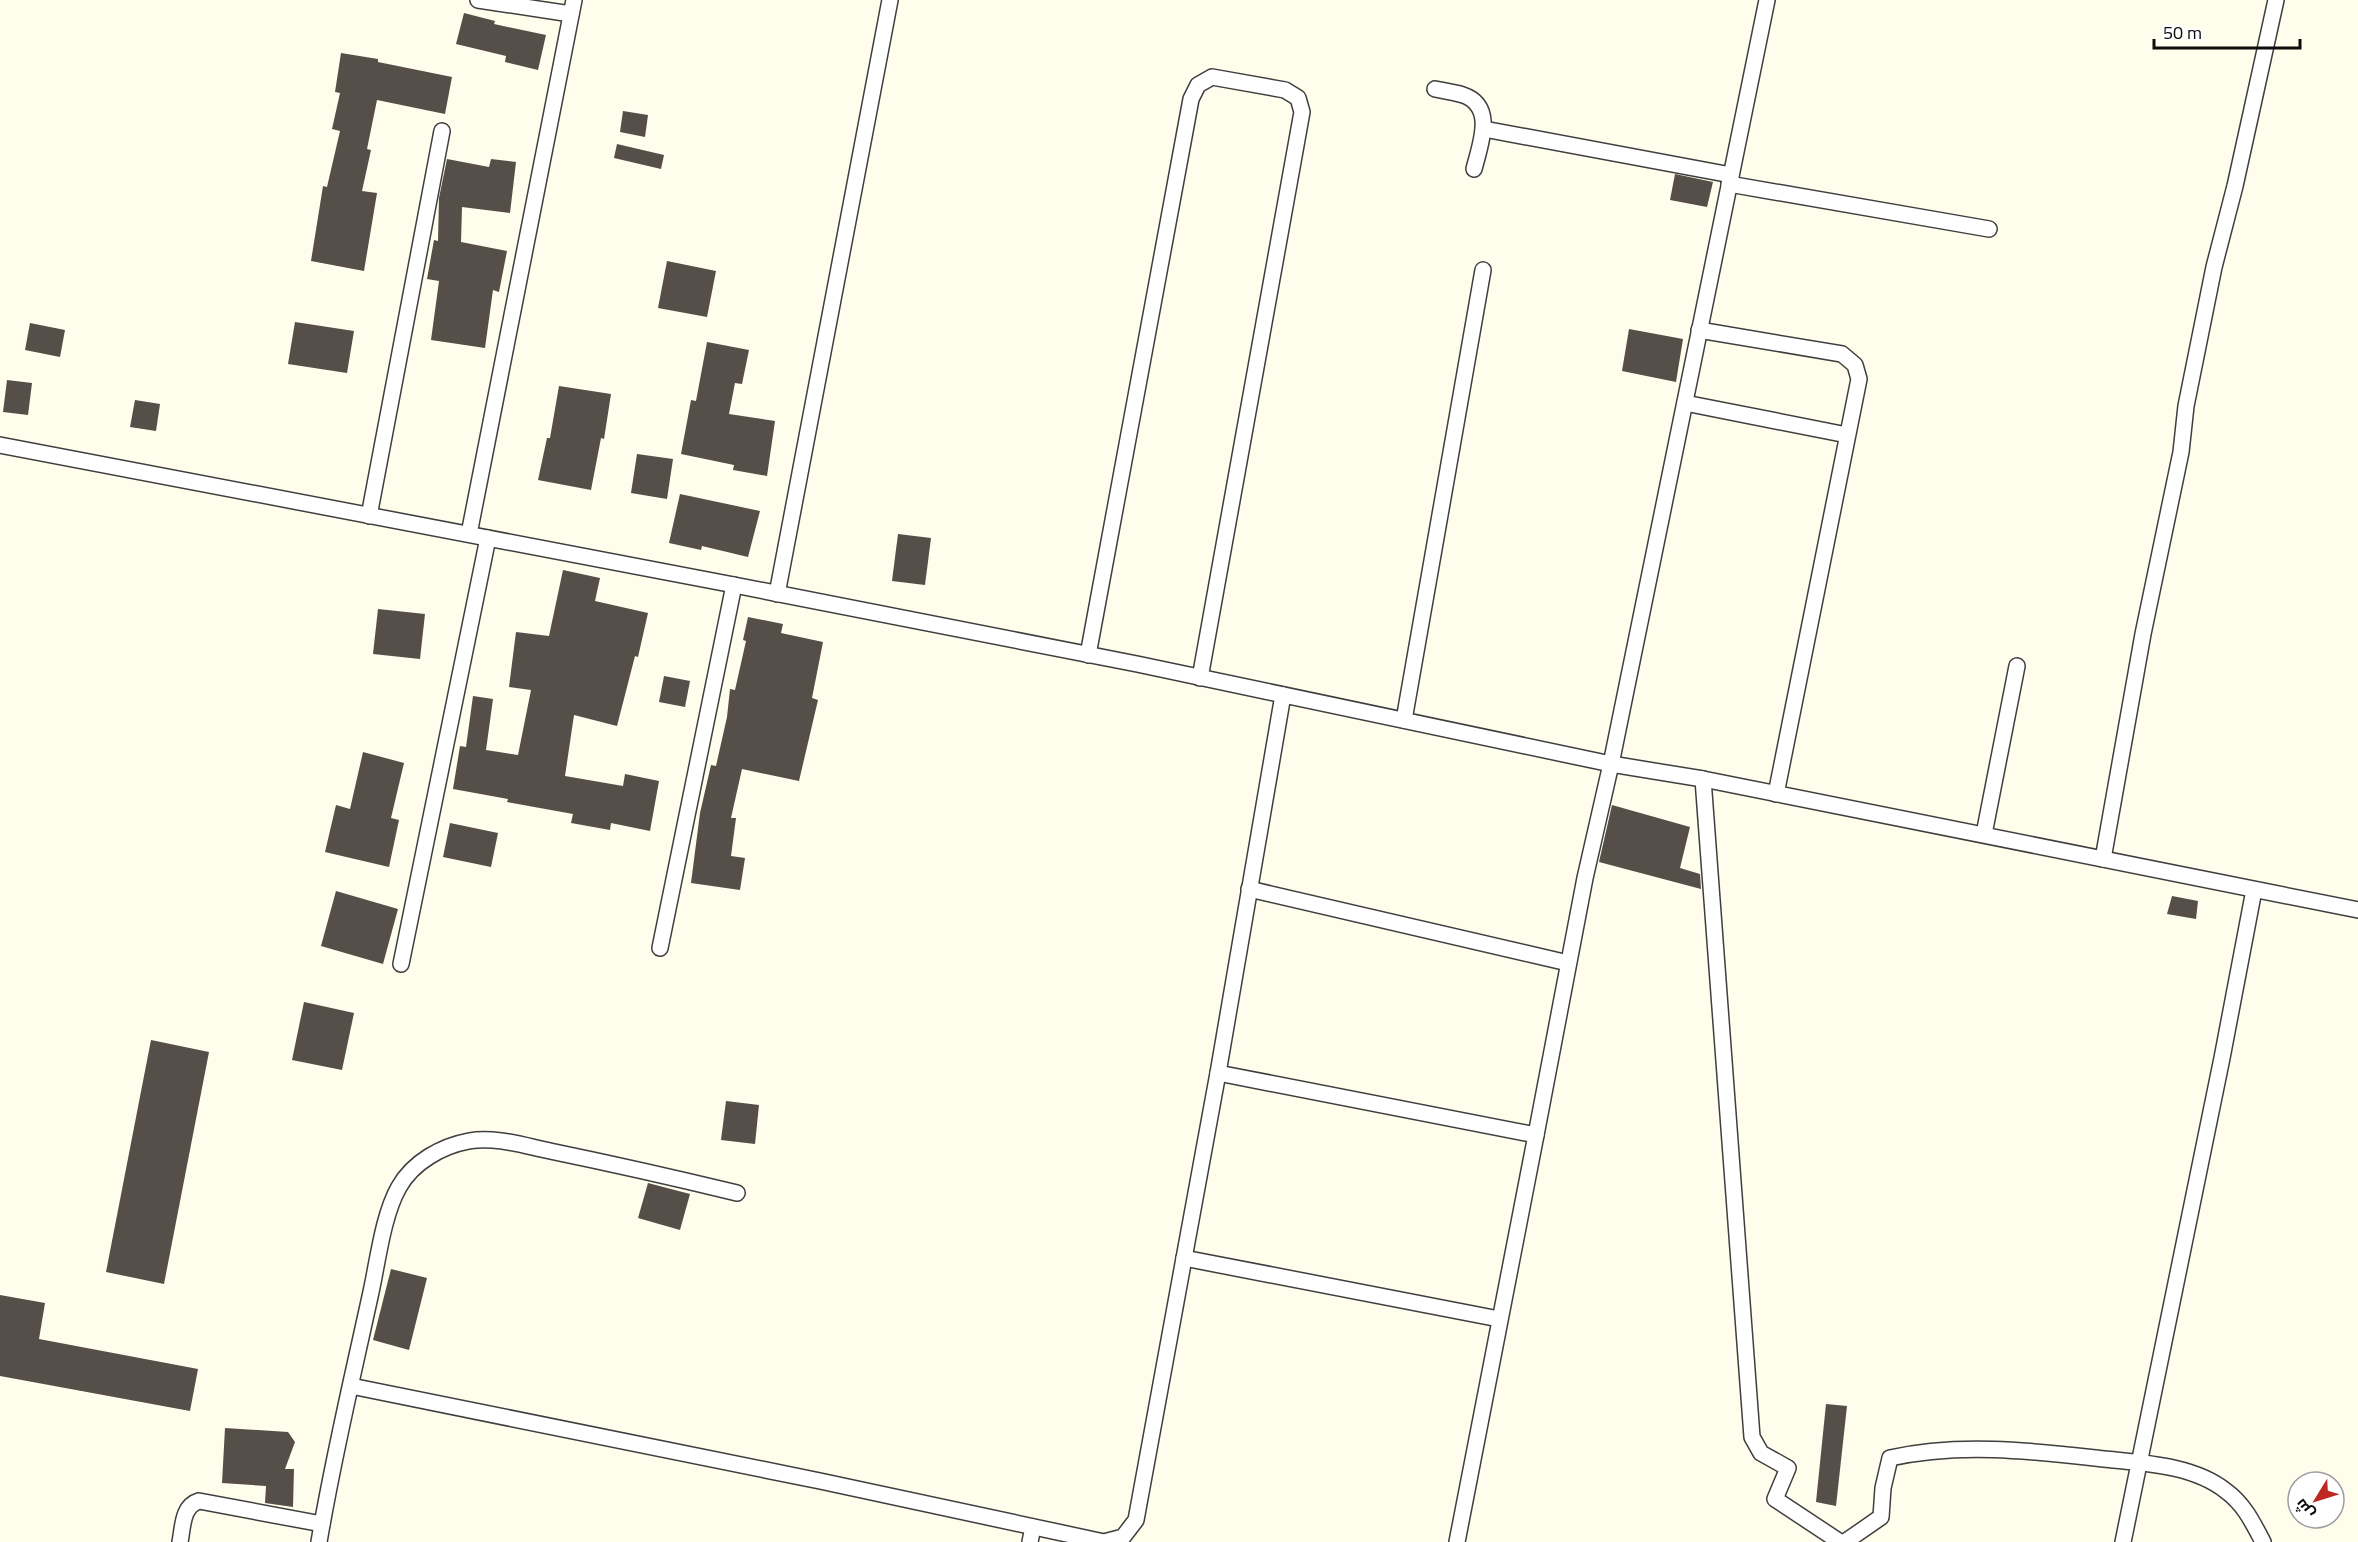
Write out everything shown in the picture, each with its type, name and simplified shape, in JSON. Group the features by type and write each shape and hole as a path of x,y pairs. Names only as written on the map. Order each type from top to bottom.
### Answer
{"street":[{"path":"469,534 573,7 478,0"},
{"path":"777,594 890,0"},
{"path":"1457,1542 1568,963 1611,764 1767,0"},
{"path":"2103,860 2141,645 2178,470 2186,406 2214,267 2238,175 2276,0"},
{"path":"1088,655 1191,99 1198,85 1212,77 1285,90 1298,98 1302,112 1200,678"},
{"path":"1435,89 1465,95 1476,103 1483,115 1484,129 1474,169"},
{"path":"1484,129 1989,228"},
{"path":"369,516 442,131"},
{"path":"1404,720 1483,270"},
{"path":"1699,330 1842,354 1855,365 1859,379 1776,794"},
{"path":"1685,403 1847,435"},
{"path":"0,445 734,585 1088,655 1611,764 1703,779 2358,910"},
{"path":"401,964 488,538"},
{"path":"660,948 734,585"},
{"path":"1984,834 2017,666"},
{"path":"351,1386 820,1480 1032,1534 1104,1542 1123,1537 1136,1520 1218,1072 1283,695"},
{"path":"1703,779 1752,1437 1761,1453 1788,1468 1775,1500 1840,1542"},
{"path":"1249,889 1568,963"},
{"path":"2123,1542 2254,890"},
{"path":"1218,1072 1536,1136"},
{"path":"319,1542 388,1216 399,1188 412,1169 449,1146 470,1140 493,1140 625,1166 737,1193"},
{"path":"1184,1258 1498,1319"},
{"path":"1845,1542 1881,1517 1883,1488 1890,1458 1916,1452 1992,1449 2028,1450 2140,1463 2194,1473 2226,1490 2248,1513 2263,1542"},
{"path":"180,1542 187,1508 199,1501 322,1524"}],"building":[{"path":"464,13 495,21 494,24 546,35 538,70 505,62 506,56 456,44"},
{"path":"341,53 378,59 378,62 452,77 445,114 377,100 367,149 371,150 362,191 377,193 364,271 311,261 323,186 327,187 340,131 332,129 340,93 335,92"},
{"path":"623,111 648,115 645,137 620,132"},
{"path":"617,144 664,155 661,169 614,158"},
{"path":"447,159 489,167 491,159 516,162 510,213 462,207 461,242 507,251 499,292 493,290 485,348 431,340 439,281 427,279 434,240 438,241 439,198"},
{"path":"1675,174 1713,182 1707,207 1670,200"},
{"path":"667,261 716,271 707,317 658,308"},
{"path":"295,322 354,331 347,373 288,364"},
{"path":"30,323 65,330 60,357 25,350"},
{"path":"1629,329 1683,339 1676,382 1622,371"},
{"path":"707,342 749,350 742,384 735,383 729,414 775,421 767,476 733,470 734,465 681,454 691,400 696,401"},
{"path":"7,380 32,383 28,415 3,412"},
{"path":"559,386 611,394 604,439 601,438 591,490 538,480 547,438 550,438"},
{"path":"135,400 160,404 156,431 130,427"},
{"path":"637,454 673,459 667,499 631,493"},
{"path":"680,494 760,511 748,557 702,546 701,550 669,543"},
{"path":"898,534 931,538 925,585 892,581"},
{"path":"563,570 600,578 595,601 648,613 638,657 635,656 617,726 574,715 565,776 623,786 625,774 659,781 650,831 611,823 610,830 571,823 573,814 453,789 460,746 466,747 473,696 493,699 486,750 518,755 531,690 509,687 516,632 549,636"},
{"path":"378,609 425,614 420,659 373,654"},
{"path":"748,617 783,624 781,633 823,642 812,698 818,700 799,781 742,769 731,818 736,818 731,856 745,858 740,890 691,883 700,813 711,765 716,766 727,717 730,689 735,690 746,641 743,640"},
{"path":"664,676 690,681 685,707 659,702"},
{"path":"363,752 404,763 391,818 399,820 389,867 325,852 336,805 350,809"},
{"path":"1612,805 1690,827 1680,868 1700,874 1701,889 1599,862"},
{"path":"450,823 498,833 491,867 443,857"},
{"path":"336,891 398,909 383,964 321,946"},
{"path":"2172,896 2198,901 2196,919 2167,914"},
{"path":"304,1002 354,1013 342,1070 292,1060"},
{"path":"151,1040 209,1052 164,1284 106,1272"},
{"path":"726,1101 759,1105 755,1144 721,1140"},
{"path":"648,1183 690,1194 680,1230 638,1218"},
{"path":"391,1269 427,1278 409,1350 373,1340"},
{"path":"0,1295 45,1303 39,1339 198,1369 190,1411 0,1376"},
{"path":"1826,1404 1847,1406 1836,1506 1816,1502"},
{"path":"225,1428 288,1432 295,1442 285,1469 294,1469 293,1507 265,1503 266,1486 222,1483"}]}
